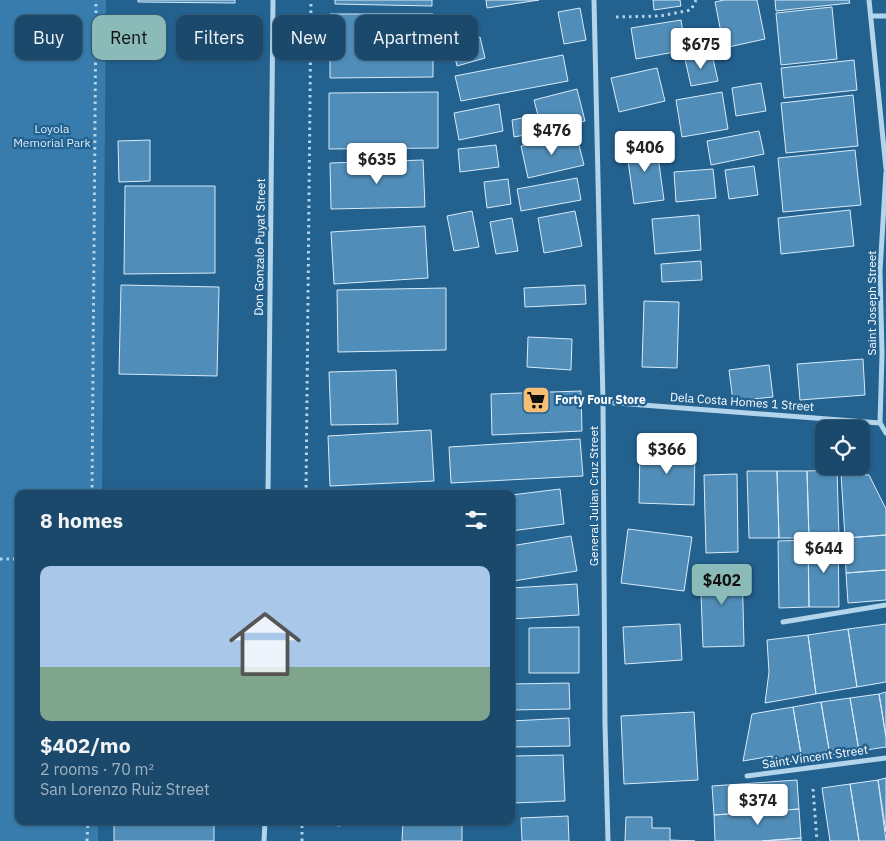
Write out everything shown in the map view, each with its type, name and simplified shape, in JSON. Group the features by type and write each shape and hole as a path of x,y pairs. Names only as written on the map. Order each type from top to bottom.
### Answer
{"street":[{"name":"Don Gonzalo Puyat Street","path":"268,490 273,0"},
{"name":"General Julian Cruz Street","path":"594,0 603,402 605,724 608,841"},
{"name":"Saint Joseph Street","path":"869,0 886,170 880,271 882,354 880,423"},
{"path":"871,16 886,16"},
{"name":"Dela Costa Homes 1 Street","path":"603,402 880,423"},
{"path":"880,423 886,433"},
{"path":"783,622 886,605"},
{"name":"Saint Vincent Street","path":"747,776 886,758"},
{"path":"264,825 264,841"}],"path":[{"path":"92,490 96,0"},
{"path":"306,490 311,0"},
{"path":"595,18 660,16 691,10 696,0"},
{"path":"0,559 15,559"},
{"path":"811,767 817,841"},
{"path":"87,841 88,825"},
{"path":"302,825 302,841"}],"green space":[{"name":"Loyola Memorial Park","path":"0,0 106,0 106,15 92,15 92,60 106,60 102,490 15,490 15,825 98,825 98,841 0,841"}],"building":[{"path":"138,0 235,0 235,3 138,2"},
{"path":"335,0 432,0 432,6 335,4"},
{"path":"486,0 539,0 487,8"},
{"path":"653,0 680,0 681,6 654,10"},
{"path":"724,0 757,0 765,39 724,48 715,2"},
{"path":"775,0 849,0 850,3 776,11"},
{"path":"832,7 837,59 781,65 776,13"},
{"path":"580,8 586,40 564,44 558,12"},
{"path":"433,14 355,15 355,60 433,60 433,77 330,78 330,60 345,60 345,15 330,15"},
{"path":"681,20 686,50 636,59 631,28"},
{"path":"480,37 485,58 478,60 478,38"},
{"path":"712,54 718,81 691,86 685,59"},
{"path":"563,55 568,81 461,101 455,76"},
{"path":"456,60 478,60 457,66"},
{"path":"854,60 857,90 784,98 781,68"},
{"path":"657,68 665,101 619,112 611,78"},
{"path":"761,83 766,111 736,116 732,88"},
{"path":"577,89 585,121 542,131 534,100"},
{"path":"438,92 438,148 329,149 329,93"},
{"path":"722,92 728,129 682,137 676,100"},
{"path":"853,95 858,146 786,153 781,103"},
{"path":"499,104 503,131 459,140 454,113"},
{"path":"527,117 530,134 514,137 512,120"},
{"path":"759,131 764,154 711,165 707,141"},
{"path":"576,133 584,165 528,178 521,146"},
{"path":"150,140 150,181 119,182 118,141"},
{"path":"656,142 664,200 634,204 626,146"},
{"path":"496,145 499,167 460,172 458,149"},
{"path":"855,150 861,205 783,212 778,158"},
{"path":"423,160 425,207 331,209 330,163"},
{"path":"754,166 758,195 729,199 725,170"},
{"path":"713,169 716,198 676,202 674,172"},
{"path":"577,178 581,200 521,211 517,189"},
{"path":"508,179 511,204 487,208 484,182"},
{"path":"125,186 215,186 215,273 124,274"},
{"path":"850,210 854,246 781,254 778,218"},
{"path":"472,211 479,247 454,251 447,216"},
{"path":"575,211 582,246 544,253 538,218"},
{"path":"699,215 701,250 655,254 652,219"},
{"path":"512,218 518,251 496,254 490,222"},
{"path":"425,226 428,278 334,284 331,232"},
{"path":"701,261 702,280 662,282 661,264"},
{"path":"121,285 219,287 217,376 119,374"},
{"path":"585,285 586,304 525,307 524,288"},
{"path":"446,288 446,350 338,352 337,290"},
{"path":"644,301 679,302 677,368 642,367"},
{"path":"528,337 572,339 571,370 527,367"},
{"path":"863,359 865,395 800,400 797,364"},
{"path":"769,365 773,397 733,401 729,370"},
{"path":"396,370 398,424 331,425 329,372"},
{"path":"581,391 582,431 492,435 491,394"},
{"path":"431,430 434,481 330,486 328,436"},
{"path":"580,439 583,476 451,483 449,447"},
{"path":"640,446 695,447 694,505 639,503"},
{"path":"747,471 777,471 779,538 749,538"},
{"path":"777,471 807,471 809,538 779,538"},
{"path":"807,471 815,471 815,475 837,475 839,537 809,538"},
{"path":"737,474 738,552 706,553 704,475"},
{"path":"841,475 869,475 886,509 886,535 845,538"},
{"path":"560,489 564,524 515,530 515,495"},
{"path":"628,529 692,537 684,591 621,583"},
{"path":"886,535 886,570 846,573 845,538"},
{"path":"571,536 577,571 515,581 515,545"},
{"path":"808,540 809,607 779,608 778,541"},
{"path":"808,540 838,540 839,607 809,607"},
{"path":"742,565 744,646 703,647 700,567"},
{"path":"886,570 886,600 848,603 846,573"},
{"path":"577,584 579,615 515,619 515,588"},
{"path":"680,624 682,660 625,664 623,627"},
{"path":"886,624 886,682 857,687 848,629"},
{"path":"579,627 579,673 529,673 529,628"},
{"path":"848,629 857,687 816,694 808,635"},
{"path":"808,635 816,694 765,703 769,672 767,640"},
{"path":"569,683 570,709 515,710 515,684"},
{"path":"886,692 886,737 879,694"},
{"path":"879,694 886,747 859,751 850,698"},
{"path":"850,698 859,751 830,755 821,702"},
{"path":"821,702 830,755 802,760 793,707"},
{"path":"793,707 802,760 772,764 772,756 743,761 752,714"},
{"path":"694,712 698,780 624,784 621,716"},
{"path":"569,718 570,746 515,747 515,721"},
{"path":"563,755 565,801 515,803 515,756"},
{"path":"886,778 886,832 878,780"},
{"path":"797,780 799,809 714,815 712,786"},
{"path":"878,780 886,841 859,841 850,784"},
{"path":"850,784 859,841 830,841 822,788"},
{"path":"799,809 801,838 762,841 715,841 714,815"},
{"path":"568,816 569,841 522,841 521,818"},
{"path":"626,817 652,817 652,828 670,828 670,840 695,841 625,841"},
{"path":"114,825 214,825 214,841 114,841"},
{"path":"403,825 462,825 462,841 402,841"},
{"path":"801,838 801,841 762,841"}],"place":[{"name":"Forty Four Store","path":"536,400"}]}
